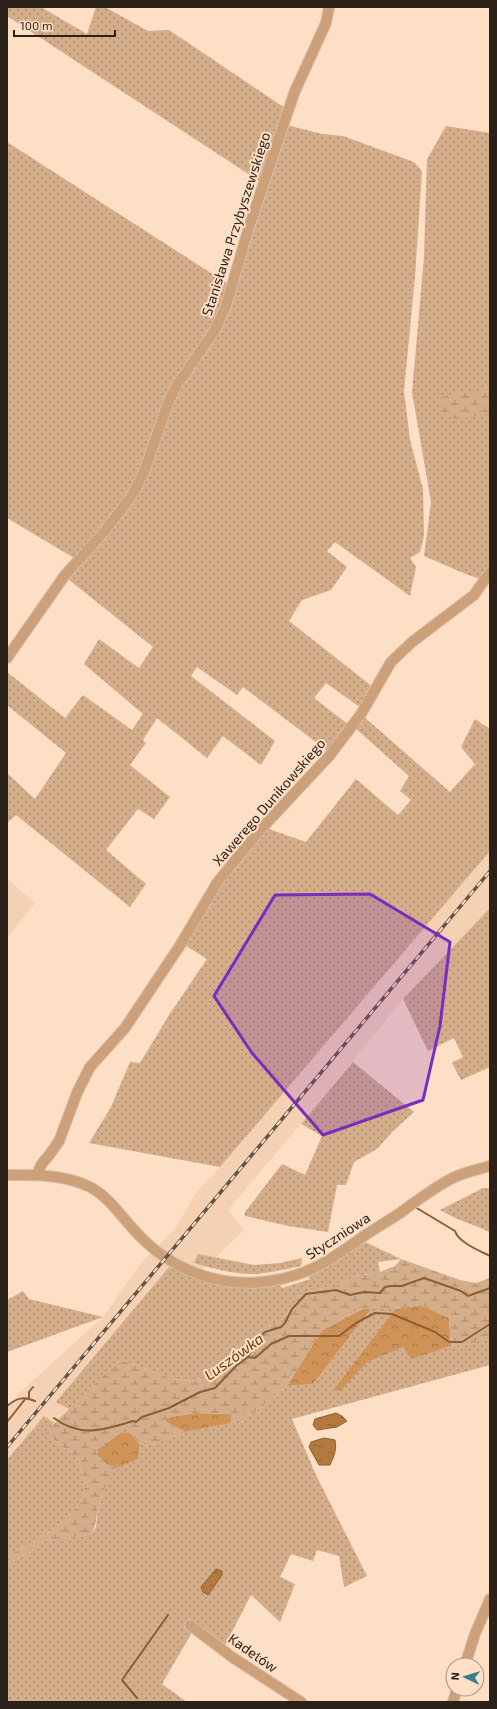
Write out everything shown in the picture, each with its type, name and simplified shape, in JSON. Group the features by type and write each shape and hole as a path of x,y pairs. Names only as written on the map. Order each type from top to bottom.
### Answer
{"street":[{"name":"Stanisława Przybyszewskiego","path":"7,658 65,575 108,527 133,494 144,472 158,427 171,397 177,385 215,330 226,306 249,227 284,120 295,91 326,23 329,7"},
{"name":"Xawerego Dunikowskiego","path":"37,1175 41,1165 59,1141 77,1093 90,1067 125,1028 178,947 217,883 262,828 330,755 361,714 391,662 412,642 474,595 490,572"},
{"name":"Styczniowa","path":"7,1175 37,1175 71,1180 89,1187 109,1201 141,1238 164,1257 196,1274 222,1281 237,1283 268,1282 292,1277 313,1269 336,1256 448,1180 490,1166"},
{"path":"468,1657 475,1634 490,1599"},
{"name":"Kadetów","path":"190,1625 232,1657 301,1702"}],"highlighted area":[{"path":"370,894 450,942 440,1026 423,1100 323,1135 252,1053 214,996 275,895"}],"shaded area":[{"path":"490,851 490,908 403,999 301,1124 228,1210 243,1229 241,1233 185,1288 7,1483 7,1409 18,1394 103,1317 141,1263 175,1229 197,1191 220,1167"},
{"path":"7,879 35,903 7,938"}],"green space":[{"path":"7,7 41,7 87,34 96,7 105,7 148,31 169,30 285,108 259,181 7,16"},
{"path":"287,125 322,134 343,136 414,162 422,171 415,277 404,391 410,440 423,489 424,536 420,552 410,558 416,567 410,596 335,542 327,551 347,567 331,590 302,600 289,621 373,687 361,708 326,683 314,698 349,725 329,752 243,687 237,695 197,667 191,676 275,741 261,765 223,736 207,758 157,718 143,740 146,743 130,765 170,797 154,819 138,809 106,850 146,884 130,907 16,815 7,823 7,773 35,799 66,753 7,705 7,672 65,718 83,695 132,730 143,714 84,664 99,639 139,668 153,647 68,579 74,558 7,518 7,142 236,289"},
{"path":"446,126 490,133 490,571 484,580 468,575 424,556 431,502 412,392 424,257 427,159"},
{"path":"490,389 490,413 458,420 440,412 437,398 466,391"},
{"path":"363,716 450,792 475,764 461,747 475,719 490,729 490,851 220,1167 89,1143 111,1107 130,1062 140,1063 169,1015 207,959 183,944 218,887 266,828 306,842 356,779 398,815 411,800 400,791 409,776 354,727"},
{"path":"490,908 490,1067 461,1080 452,1063 463,1057 454,1038 428,1051 403,999"},
{"path":"353,1062 414,1112 393,1131 377,1149 354,1162 346,1185 337,1185 328,1232 288,1226 245,1216 245,1212 282,1164 305,1175 322,1136 301,1124"},
{"path":"483,1188 490,1188 490,1232 440,1210"},
{"path":"363,1241 401,1259 378,1262 380,1272 355,1276 340,1285 308,1291 298,1297 281,1322 258,1331 245,1354 217,1376 192,1381 172,1379 120,1359 69,1409 56,1402 170,1266 192,1277 254,1287 280,1284 282,1288 310,1279 309,1275"},
{"path":"198,1254 254,1265 280,1263 302,1258 301,1266 258,1274 242,1274 194,1263"},
{"path":"401,1259 460,1280 476,1283 490,1278 490,1335 472,1344 451,1346 449,1318 421,1305 395,1309 361,1309 322,1330 287,1386 254,1413 231,1423 231,1414 195,1413 166,1418 166,1422 185,1432 151,1445 140,1444 129,1432 121,1433 98,1449 98,1456 106,1464 117,1468 103,1492 92,1534 74,1538 47,1540 31,1552 7,1564 7,1555 31,1544 61,1524 71,1514 83,1497 85,1485 78,1459 45,1433 120,1359 172,1379 192,1381 217,1376 245,1354 258,1331 281,1322 298,1297 308,1291 340,1285 355,1276 380,1272 395,1266"},
{"path":"23,1291 29,1299 103,1317 7,1352 7,1300"},
{"path":"421,1305 449,1318 451,1346 411,1359 403,1347 368,1362 340,1391 333,1390 395,1309"},
{"path":"362,1309 371,1309 313,1384 287,1386 322,1330"},
{"path":"371,1309 395,1309 333,1390 340,1390 368,1362 403,1347 411,1358 451,1346 472,1344 490,1335 490,1365 292,1419 316,1475 367,1576 344,1587 339,1556 317,1550 313,1561 291,1554 280,1577 295,1584 280,1622 251,1595 223,1649 195,1627 162,1684 187,1702 7,1702 7,1564 31,1552 47,1540 74,1538 92,1534 96,1527 98,1509 106,1482 117,1468 138,1459 140,1444 151,1445 185,1432 231,1423 254,1413 287,1386 313,1384"},
{"path":"195,1413 231,1414 231,1423 185,1432 166,1422 165,1418"},
{"path":"44,1416 54,1423 45,1433 78,1459 85,1485 83,1497 71,1514 61,1524 31,1544 7,1555 7,1460"},
{"path":"129,1432 140,1444 138,1459 117,1468 106,1464 98,1456 98,1449 121,1433"}],"water":[{"path":"336,1413 347,1421 337,1427 317,1430 313,1425 315,1419"},
{"path":"324,1438 335,1440 336,1444 334,1456 330,1465 319,1465 309,1447 311,1442"},
{"path":"216,1569 222,1571 222,1575 208,1595 203,1592 201,1587"}],"waterway":[{"path":"415,1207 455,1231 460,1239 475,1249 490,1256"},
{"path":"248,1357 259,1337 265,1332 281,1327 285,1323 292,1309 306,1294 336,1290 350,1295 364,1292 380,1293 385,1287 402,1286 424,1278 461,1291 468,1296 490,1288"},
{"name":"Luszówka","path":"54,1418 73,1428 83,1430 102,1429 133,1421 136,1422 142,1417 169,1408 200,1392 215,1388 236,1366 248,1357 255,1358 271,1344 289,1336 339,1336 356,1323 375,1313 392,1314 435,1332 449,1342 462,1342 490,1324"},
{"path":"29,1399 29,1392 33,1387"},
{"path":"7,1406 14,1401 24,1398 35,1401"},
{"path":"7,1422 26,1398"},
{"path":"137,1698 122,1680 168,1615"}],"railway":[{"path":"7,1447 490,871"}]}
